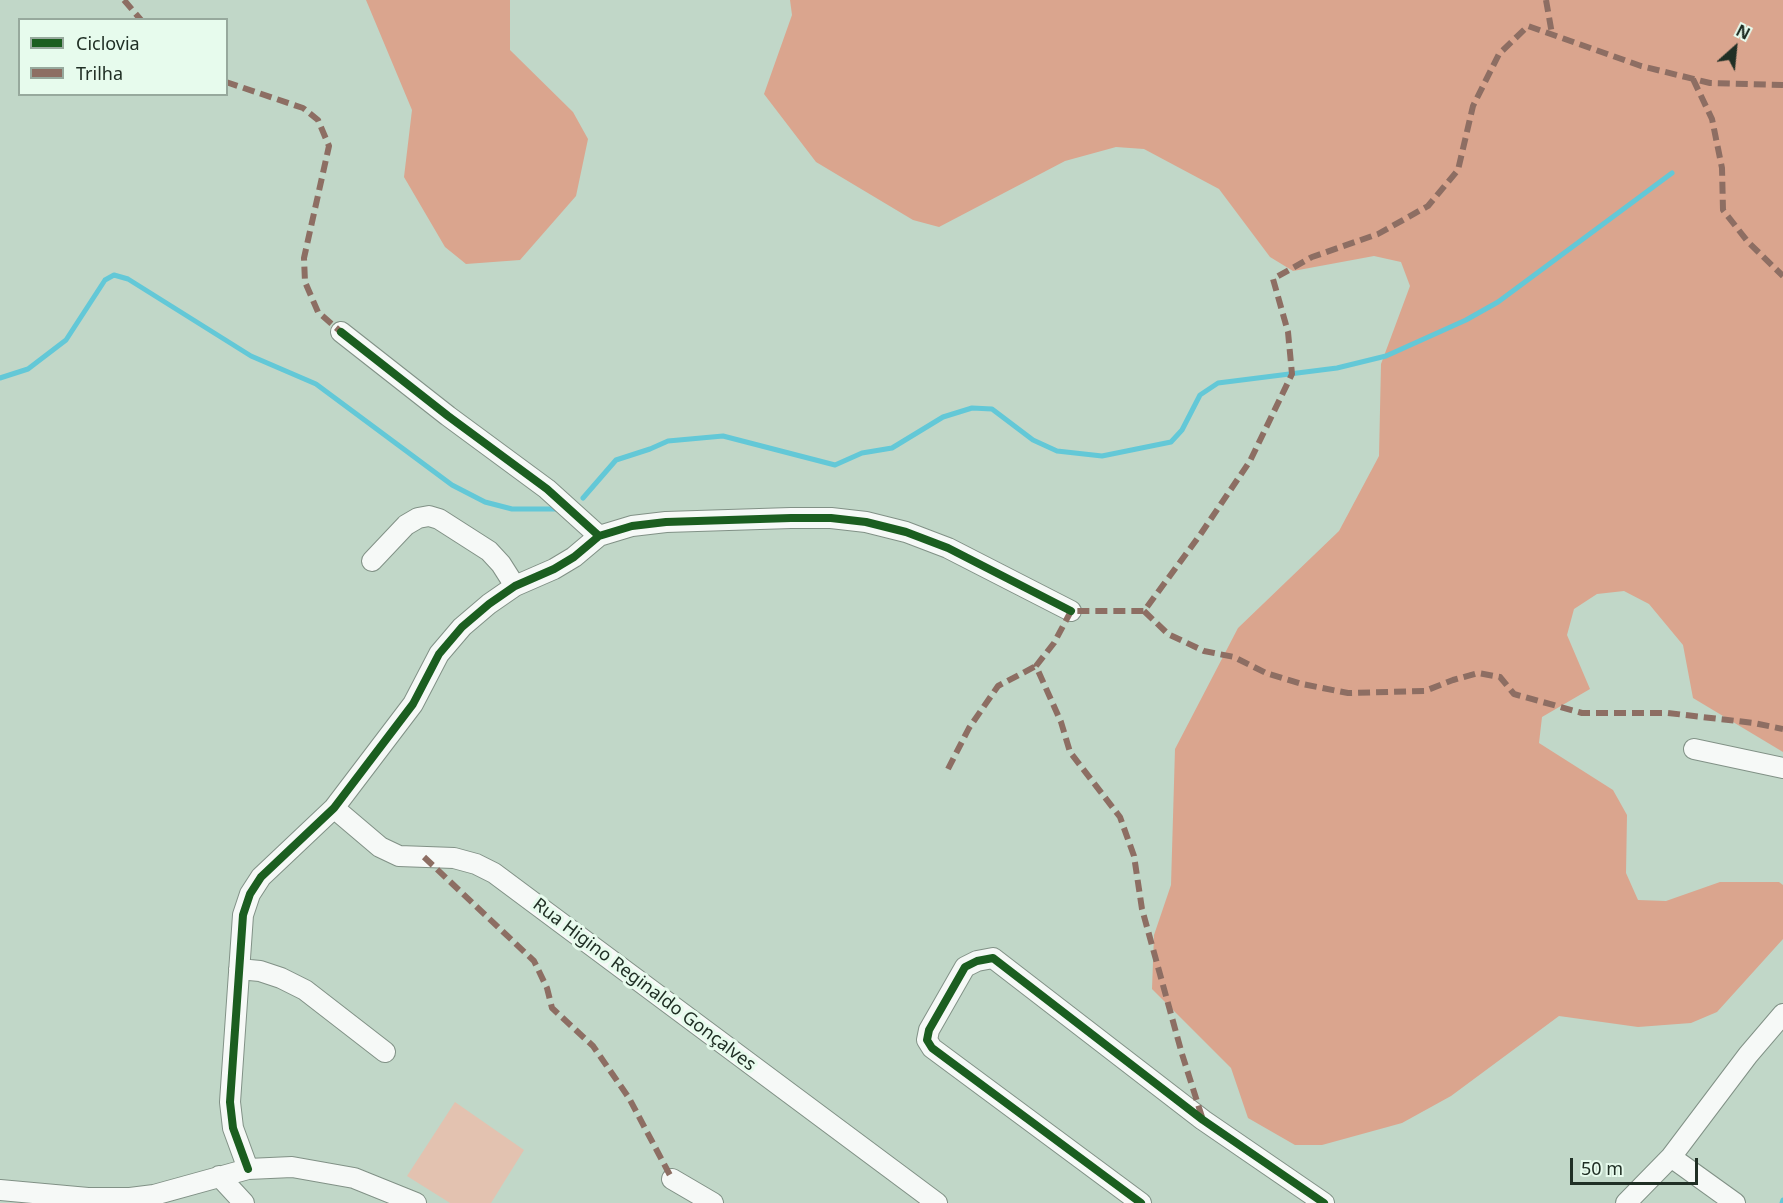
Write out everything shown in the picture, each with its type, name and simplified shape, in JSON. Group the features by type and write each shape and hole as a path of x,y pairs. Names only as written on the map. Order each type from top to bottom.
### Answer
{"street":[{"path":"341,332 448,416 547,489 599,536"},
{"path":"372,561 406,525 418,518 429,516 439,519 489,551 501,564 515,586"},
{"path":"248,1169 233,1128 230,1102 243,915 250,894 261,877 334,808 413,704 439,654 462,627 515,586 554,569 574,557 599,536 632,526 666,522 831,518 866,522 906,532 948,548 1071,610"},
{"path":"1694,749 1783,768"},
{"name":"Rua Higino Reginaldo Gonçalves","path":"334,808 380,847 399,856 454,858 476,864 494,873 937,1203"},
{"path":"1140,1203 932,1048 927,1040 929,1030 965,967 977,961 993,958 1203,1120 1324,1203"},
{"path":"239,969 260,971 305,990 385,1052"},
{"path":"1626,1203 1671,1156 1748,1055 1783,1014"},
{"path":"1671,1156 1735,1203"},
{"path":"0,1190 107,1199 174,1197 219,1176 248,1169 292,1167 354,1178 416,1203"},
{"path":"219,1176 244,1203"},
{"path":"672,1179 713,1203"}],"shaded area":[{"path":"366,0 510,0 510,50 573,112 588,139 576,196 520,260 466,264 445,247 404,177 412,110"},
{"path":"790,0 1783,0 1783,752 1693,698 1683,645 1649,604 1624,591 1597,594 1574,609 1567,635 1590,689 1542,717 1539,743 1613,790 1627,815 1626,873 1638,900 1666,901 1720,882 1779,882 1783,885 1783,939 1717,1012 1691,1023 1638,1027 1559,1016 1451,1096 1402,1123 1322,1145 1295,1145 1248,1118 1231,1068 1152,989 1154,935 1171,885 1175,749 1238,628 1339,531 1379,456 1381,364 1410,286 1401,262 1374,256 1293,271 1270,257 1219,189 1144,149 1116,147 1065,161 939,227 913,220 816,162 764,94 792,15"},
{"path":"455,1102 524,1150 491,1203 450,1203 407,1176"}],"waterway":[{"path":"583,498 616,460 668,441 723,436 835,465 862,453 892,448 943,417 972,408 992,409 1033,440 1057,451 1102,456 1171,442 1182,430 1200,395 1218,383 1337,368 1386,356 1466,320 1498,302 1672,173"},
{"path":"0,378 28,369 66,340 105,280 114,275 128,279 251,356 316,384 452,485 485,502 512,509 559,509"}],"marked path":[{"path":"124,0 139,18"},
{"path":"1546,0 1552,34"},
{"path":"1202,1117 1142,909 1134,856 1120,817 1070,752 1061,722 1036,666 1054,643 1071,611 1144,611 1200,535 1250,461 1292,374 1288,332 1273,279 1312,257 1378,234 1428,206 1458,170 1473,106 1499,54 1528,26 1641,66 1710,83 1783,85"},
{"path":"1693,79 1712,119 1722,168 1723,210 1748,242 1783,276"},
{"path":"228,83 303,108 318,120 329,146 304,258 305,282 318,312 341,332"},
{"path":"1144,611 1168,634 1204,651 1234,657 1266,673 1302,684 1348,693 1425,691 1478,673 1500,677 1514,694 1582,713 1668,713 1754,723 1783,729"},
{"path":"948,769 969,728 998,686 1036,666"},
{"path":"424,857 534,961 547,988 552,1008 593,1046 629,1098 672,1179"}],"cycle path":[{"path":"248,1169 233,1128 230,1102 243,915 250,894 261,877 334,808 413,704 439,654 462,627 515,586 554,569 574,557 599,536 547,489 448,416 341,332"},
{"path":"599,536 632,526 666,522 791,518 831,518 866,522 906,532 948,548 1071,611"},
{"path":"1141,1203 932,1048 927,1040 929,1030 965,967 977,961 993,958 1203,1120 1324,1203"}]}
